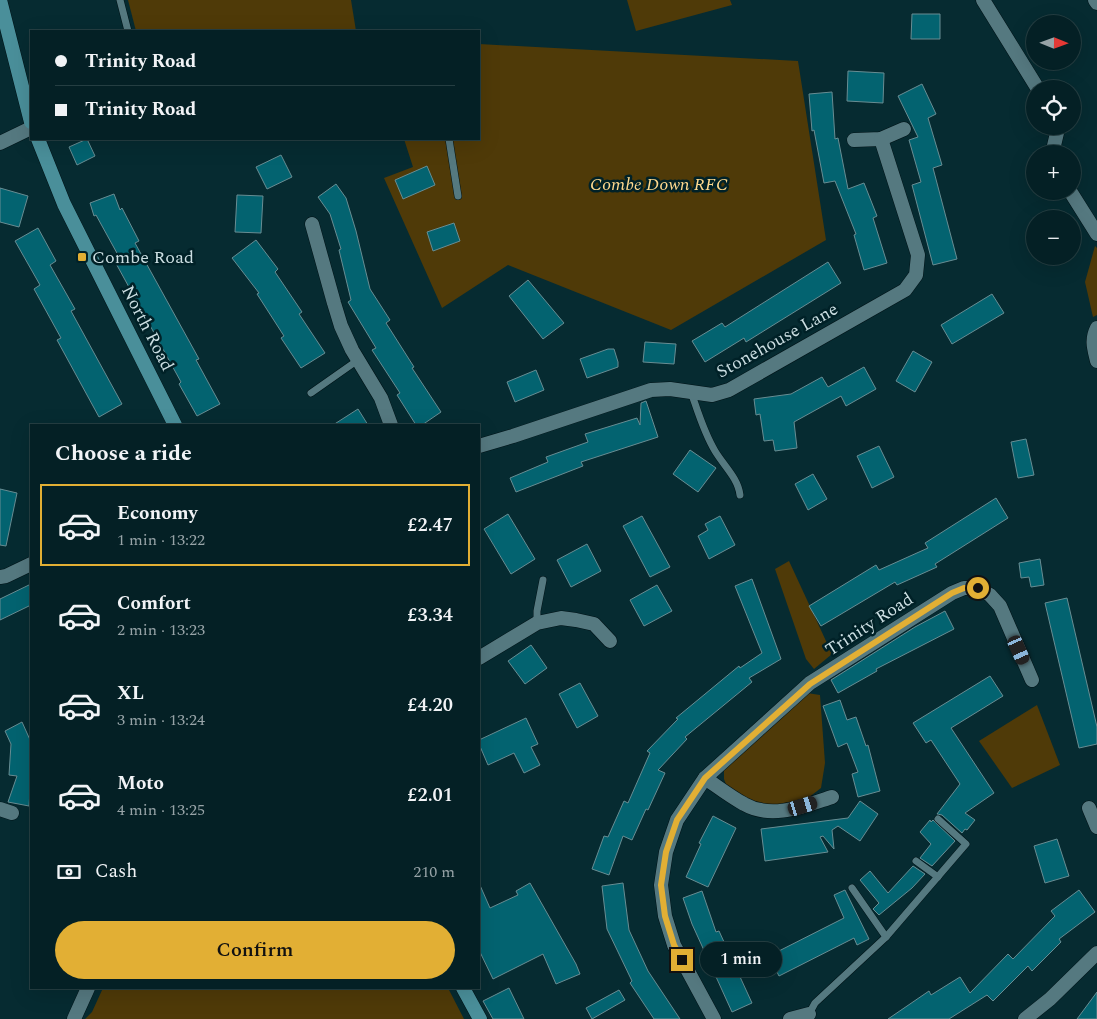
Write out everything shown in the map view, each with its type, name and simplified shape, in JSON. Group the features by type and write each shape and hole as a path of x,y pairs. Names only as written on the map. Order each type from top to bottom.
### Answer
{"main road":[{"path":"0,0 28,100 30,115"},
{"name":"North Road","path":"38,140 64,204 174,424"},
{"path":"464,989 480,1019"}],"street":[{"path":"983,0 1032,80"},
{"path":"0,143 30,128"},
{"path":"854,140 881,139 904,128"},
{"name":"Stonehouse Lane","path":"480,446 651,390 670,389 712,395 728,390 905,290 916,275 918,255 881,139"},
{"path":"1076,200 1097,234"},
{"path":"312,224 334,304 345,334 381,398 391,424"},
{"path":"1097,328 1093,335 1097,361"},
{"path":"0,577 30,564"},
{"name":"Trinity Road","path":"714,1019 674,945 665,916 661,885 666,852 677,820 705,778 810,684 952,593 964,588 978,588 990,595 1000,606 1032,680"},
{"path":"480,657 537,623 561,618 594,624 610,641"},
{"path":"705,778 746,805 765,811 789,810 832,797"},
{"path":"1089,808 1097,827"},
{"path":"1026,1019 1097,954"},
{"path":"74,1019 88,989"},
{"path":"790,1019 808,1014"}],"lane":[{"path":"120,0 128,30"},
{"path":"449,140 458,196"},
{"path":"311,393 358,360"},
{"path":"691,392 705,432 714,450 739,486 740,495"},
{"path":"537,623 537,611 543,580"},
{"path":"808,1014 815,1003 886,938 966,844 938,819"},
{"path":"916,861 938,878"},
{"path":"852,888 886,938"}],"green space":[{"path":"128,0 351,0 356,30 136,30"},
{"path":"627,0 730,0 732,5 636,31"},
{"name":"Combe Down RFC","path":"480,44 798,61 826,240 671,330 508,265 442,308 384,178 413,167 404,140 480,140"},
{"path":"1095,246 1097,248 1097,315 1093,317 1085,282"},
{"path":"789,561 832,654 814,669 806,659 775,569"},
{"path":"807,693 820,695 825,763 821,788 808,798 786,806 753,804 727,787 724,779 724,769"},
{"path":"1037,705 1060,765 1012,788 979,741"},
{"path":"103,989 449,989 464,1019 85,1019 92,1012"}],"building":[{"path":"912,14 940,14 940,39 911,39"},
{"path":"848,71 884,73 883,103 847,101"},
{"path":"922,84 936,114 928,118 942,165 933,168 957,259 933,265 912,185 921,182 909,140 918,137 898,96"},
{"path":"832,92 835,139 838,138 848,189 864,183 877,216 873,218 887,263 864,270 854,235 856,234 835,181 824,183 814,130 812,131 809,94"},
{"path":"87,140 95,156 77,165 69,147"},
{"path":"281,155 292,177 267,189 256,167"},
{"path":"427,166 435,185 403,199 395,180"},
{"path":"336,184 346,198 370,289 390,320 386,323 414,367 412,368 441,412 423,424 415,424 397,395 400,393 372,350 376,348 348,302 351,300 339,250 341,249 330,214 318,197"},
{"path":"0,188 28,196 19,227 0,222"},
{"path":"114,194 120,210 122,208 139,241 135,243 199,359 196,360 220,404 197,416 179,384 181,382 113,258 118,255 96,215 94,216 90,203"},
{"path":"237,195 263,196 261,233 235,232"},
{"path":"454,223 460,241 433,251 427,232"},
{"path":"38,228 56,261 50,265 75,309 71,311 122,404 99,417 57,340 61,338 34,289 40,285 15,241"},
{"path":"256,240 278,269 275,272 302,312 299,314 325,353 301,368 281,338 284,336 257,294 259,293 232,258"},
{"path":"828,262 841,283 746,342 744,338 705,362 692,341 722,323 725,327"},
{"path":"528,280 564,323 543,339 509,296"},
{"path":"992,294 1004,313 952,344 941,325"},
{"path":"645,342 676,344 674,364 643,362"},
{"path":"608,349 614,349 618,367 587,378 580,359"},
{"path":"913,351 932,362 915,392 896,381"},
{"path":"864,367 876,389 846,406 841,396 794,422 797,448 775,451 773,440 764,441 760,414 756,415 754,399 791,394 822,377 828,387"},
{"path":"536,370 544,390 515,402 507,382"},
{"path":"646,401 658,437 581,462 583,466 516,492 510,478 548,462 546,457 588,442 585,434 637,418 640,425 641,403"},
{"path":"358,409 367,424 335,424"},
{"path":"1026,439 1034,475 1018,478 1011,442"},
{"path":"879,446 894,477 872,488 857,456"},
{"path":"690,450 716,468 698,492 673,474"},
{"path":"813,474 827,499 808,510 795,484"},
{"path":"0,489 17,493 6,546 0,545"},
{"path":"996,498 1008,518 935,564 937,567 897,585 895,582 821,626 809,606 876,565 879,570 928,548 925,543"},
{"path":"508,514 535,559 511,574 484,529"},
{"path":"642,516 670,567 650,577 623,526"},
{"path":"720,516 735,545 709,559 698,536 708,530 705,524"},
{"path":"587,544 601,571 571,587 557,560"},
{"path":"1040,559 1044,585 1031,587 1029,577 1021,578 1019,563"},
{"path":"752,579 781,659 749,678 752,682 685,737 687,739 658,770 665,773 648,810 646,809 632,840 623,836 609,875 592,869 604,836 608,837 624,801 628,803 650,753 647,751 678,719 676,718 739,666 740,668 762,653 735,586"},
{"path":"30,584 30,605 0,620 0,599"},
{"path":"657,585 672,611 644,626 630,600"},
{"path":"1067,598 1097,727 1097,744 1079,748 1045,603"},
{"path":"945,611 954,629 876,669 877,671 838,693 831,680 915,627"},
{"path":"531,645 547,668 525,684 508,661"},
{"path":"990,676 1003,696 951,728 994,793 965,813 975,820 962,833 942,815 937,814 960,784 931,740 926,743 913,723"},
{"path":"580,683 598,716 577,728 559,694"},
{"path":"840,700 847,720 856,717 866,746 868,745 880,791 858,797 852,774 858,772 847,743 838,747 823,706"},
{"path":"526,718 538,744 531,747 540,765 524,773 514,753 488,765 480,746 480,740"},
{"path":"22,722 30,740 29,806 8,802 17,776 9,775 11,744 5,731"},
{"path":"860,801 878,814 860,841 838,826 832,830 834,849 823,836 820,837 828,852 765,861 761,829 848,818"},
{"path":"713,816 736,828 708,887 686,877 701,844 699,843"},
{"path":"930,820 931,822 933,820 955,841 932,866 920,858 931,844 920,832"},
{"path":"1057,839 1069,876 1045,883 1034,846"},
{"path":"913,866 925,874 912,888 879,915 873,909 879,903 860,880 870,871 888,893"},
{"path":"530,883 580,974 556,984 543,954 493,979 480,952 480,885 490,908 518,895 516,891"},
{"path":"623,883 629,930 648,971 680,1019 654,1019 630,983 632,981 607,929 602,886"},
{"path":"845,890 869,939 857,945 854,938 779,976 769,956 844,918 834,895"},
{"path":"1079,890 1095,912 1059,939 1061,942 1032,971 1028,966 993,1001 987,995 949,1019 888,1019 929,991 931,995 960,977 970,993 1008,954 1013,959 1055,916 1051,911"},
{"path":"702,891 716,932 719,931 752,1003 732,1012 692,924 683,898"},
{"path":"509,988 524,1019 493,1019 483,1001"},
{"path":"619,990 625,1000 592,1019 586,1008"},
{"path":"1097,992 1097,1019 1077,1019"}],"place":[{"name":"Combe Road","path":"82,257"}],"route":[{"path":"682,960 674,945 665,916 661,885 666,852 677,820 705,778 810,684 952,593 964,588 978,588"}]}
